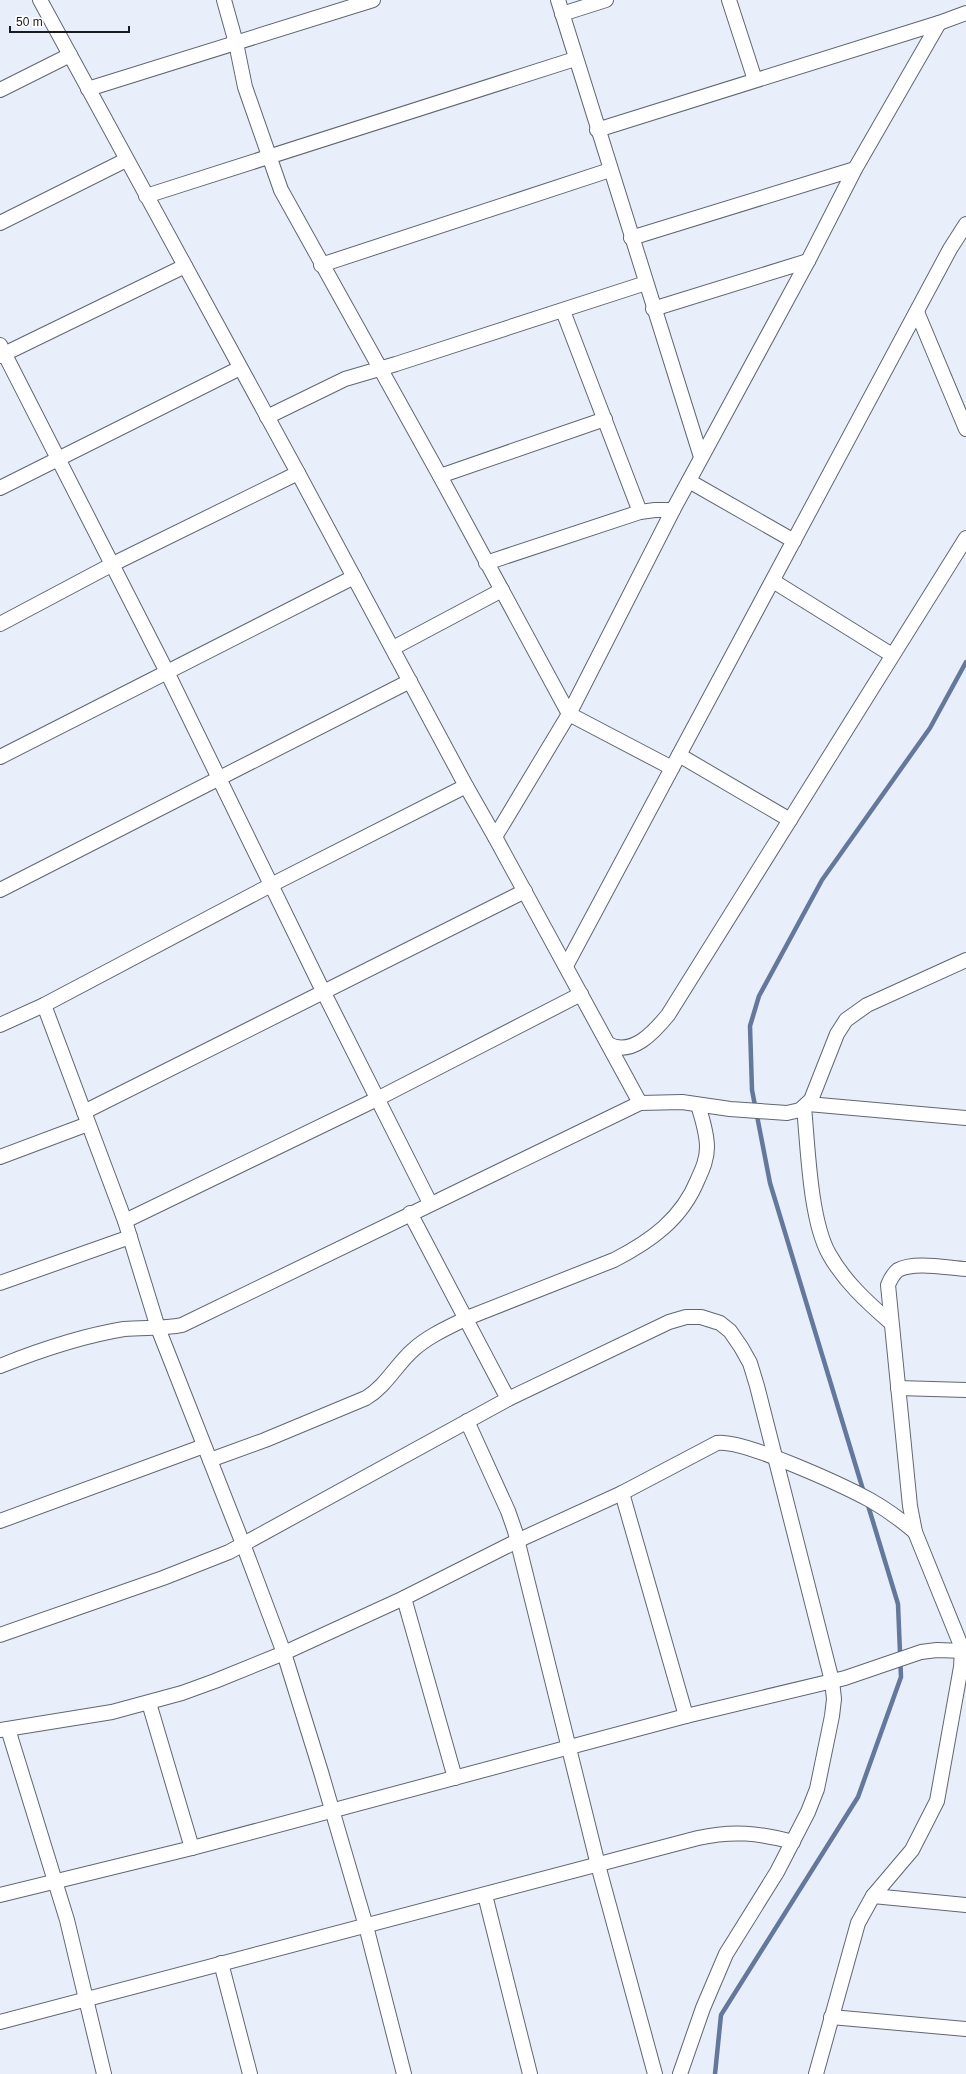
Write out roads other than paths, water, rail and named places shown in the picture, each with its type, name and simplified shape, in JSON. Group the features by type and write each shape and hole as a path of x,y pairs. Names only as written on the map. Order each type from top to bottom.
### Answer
{"street":[{"path":"40,0 393,648 466,786 640,1103"},
{"path":"224,0 236,43 242,75 281,190 321,265 440,476 569,714 672,768"},
{"path":"88,89 373,0"},
{"path":"558,0 653,309 701,457"},
{"path":"562,14 606,0"},
{"path":"729,0 755,80"},
{"path":"597,130 939,23 966,13"},
{"path":"495,837 569,714 673,510 808,261 855,169 939,23"},
{"path":"0,90 70,55"},
{"path":"146,196 575,59"},
{"path":"0,223 126,160"},
{"path":"631,238 855,169"},
{"path":"321,265 610,170"},
{"path":"566,966 950,249 966,224"},
{"path":"653,309 808,261"},
{"path":"184,266 1,351 113,564 323,991 430,1204"},
{"path":"267,417 345,379 564,311 646,283"},
{"path":"564,311 640,512"},
{"path":"917,312 966,429"},
{"path":"0,488 240,368"},
{"path":"440,476 605,419"},
{"path":"0,624 113,564 298,473"},
{"path":"689,481 794,541"},
{"path":"486,563 640,512 673,510"},
{"path":"608,1044 615,1048 624,1048 643,1041 668,1015 966,538"},
{"path":"0,757 354,577"},
{"path":"773,581 892,655"},
{"path":"393,648 502,590"},
{"path":"0,890 410,681"},
{"path":"679,755 790,820"},
{"path":"0,1025 44,1005 271,885 466,786"},
{"path":"0,1157 86,1118 323,991 524,891"},
{"path":"890,1322 847,1281 829,1255 819,1232 806,1106 840,1027 850,1016 867,1005 966,960"},
{"path":"125,1221 377,1099 581,994"},
{"path":"44,1005 125,1221 158,1328 244,1544 284,1653 366,1926 404,2074"},
{"path":"0,1366 82,1338 126,1329 158,1328 182,1325 193,1321 410,1213 640,1103 669,1101 730,1109 777,1113 796,1112 806,1106 966,1118"},
{"path":"210,1460 265,1440 366,1398 379,1389 414,1349 467,1318 614,1260 635,1249 658,1234 679,1213 690,1198 706,1160 706,1139 698,1105"},
{"path":"410,1213 467,1318 508,1399"},
{"path":"0,1283 130,1236"},
{"path":"816,2074 856,1929 865,1908 873,1896 912,1850 937,1801 964,1651 915,1532 910,1506 890,1322 888,1286 892,1276 898,1271 916,1266 966,1270"},
{"path":"0,1635 163,1578 244,1544 508,1399 653,1328 686,1317 701,1317 720,1323 730,1331 744,1352 757,1386 832,1681 834,1700 817,1789 793,1842 777,1872 726,1954 703,2008 680,2074"},
{"path":"898,1388 966,1390"},
{"path":"468,1421 508,1511 517,1541 570,1748 598,1865 655,2074"},
{"path":"104,2074 85,1999 68,1920 4,1730 112,1712 149,1703 216,1680 284,1653 404,1598 517,1541 622,1493 714,1444 727,1443 776,1458 831,1481 870,1500 915,1532"},
{"path":"0,1520 204,1446"},
{"path":"622,1493 686,1716"},
{"path":"404,1598 455,1778"},
{"path":"0,1895 192,1848 686,1716 870,1671 928,1650 964,1651"},
{"path":"149,1703 192,1848"},
{"path":"0,2022 485,1895 673,1844 728,1832 752,1833 793,1842"},
{"path":"485,1895 530,2074"},
{"path":"873,1896 966,1905"},
{"path":"221,1963 250,2074"},
{"path":"831,2017 966,2029"}],"waterway":[{"path":"864,1493 770,1183 752,1090 750,1026 759,996 822,880 930,728 966,662"},
{"path":"715,2074 721,2015 858,1797 901,1677 898,1604 867,1502"}]}
